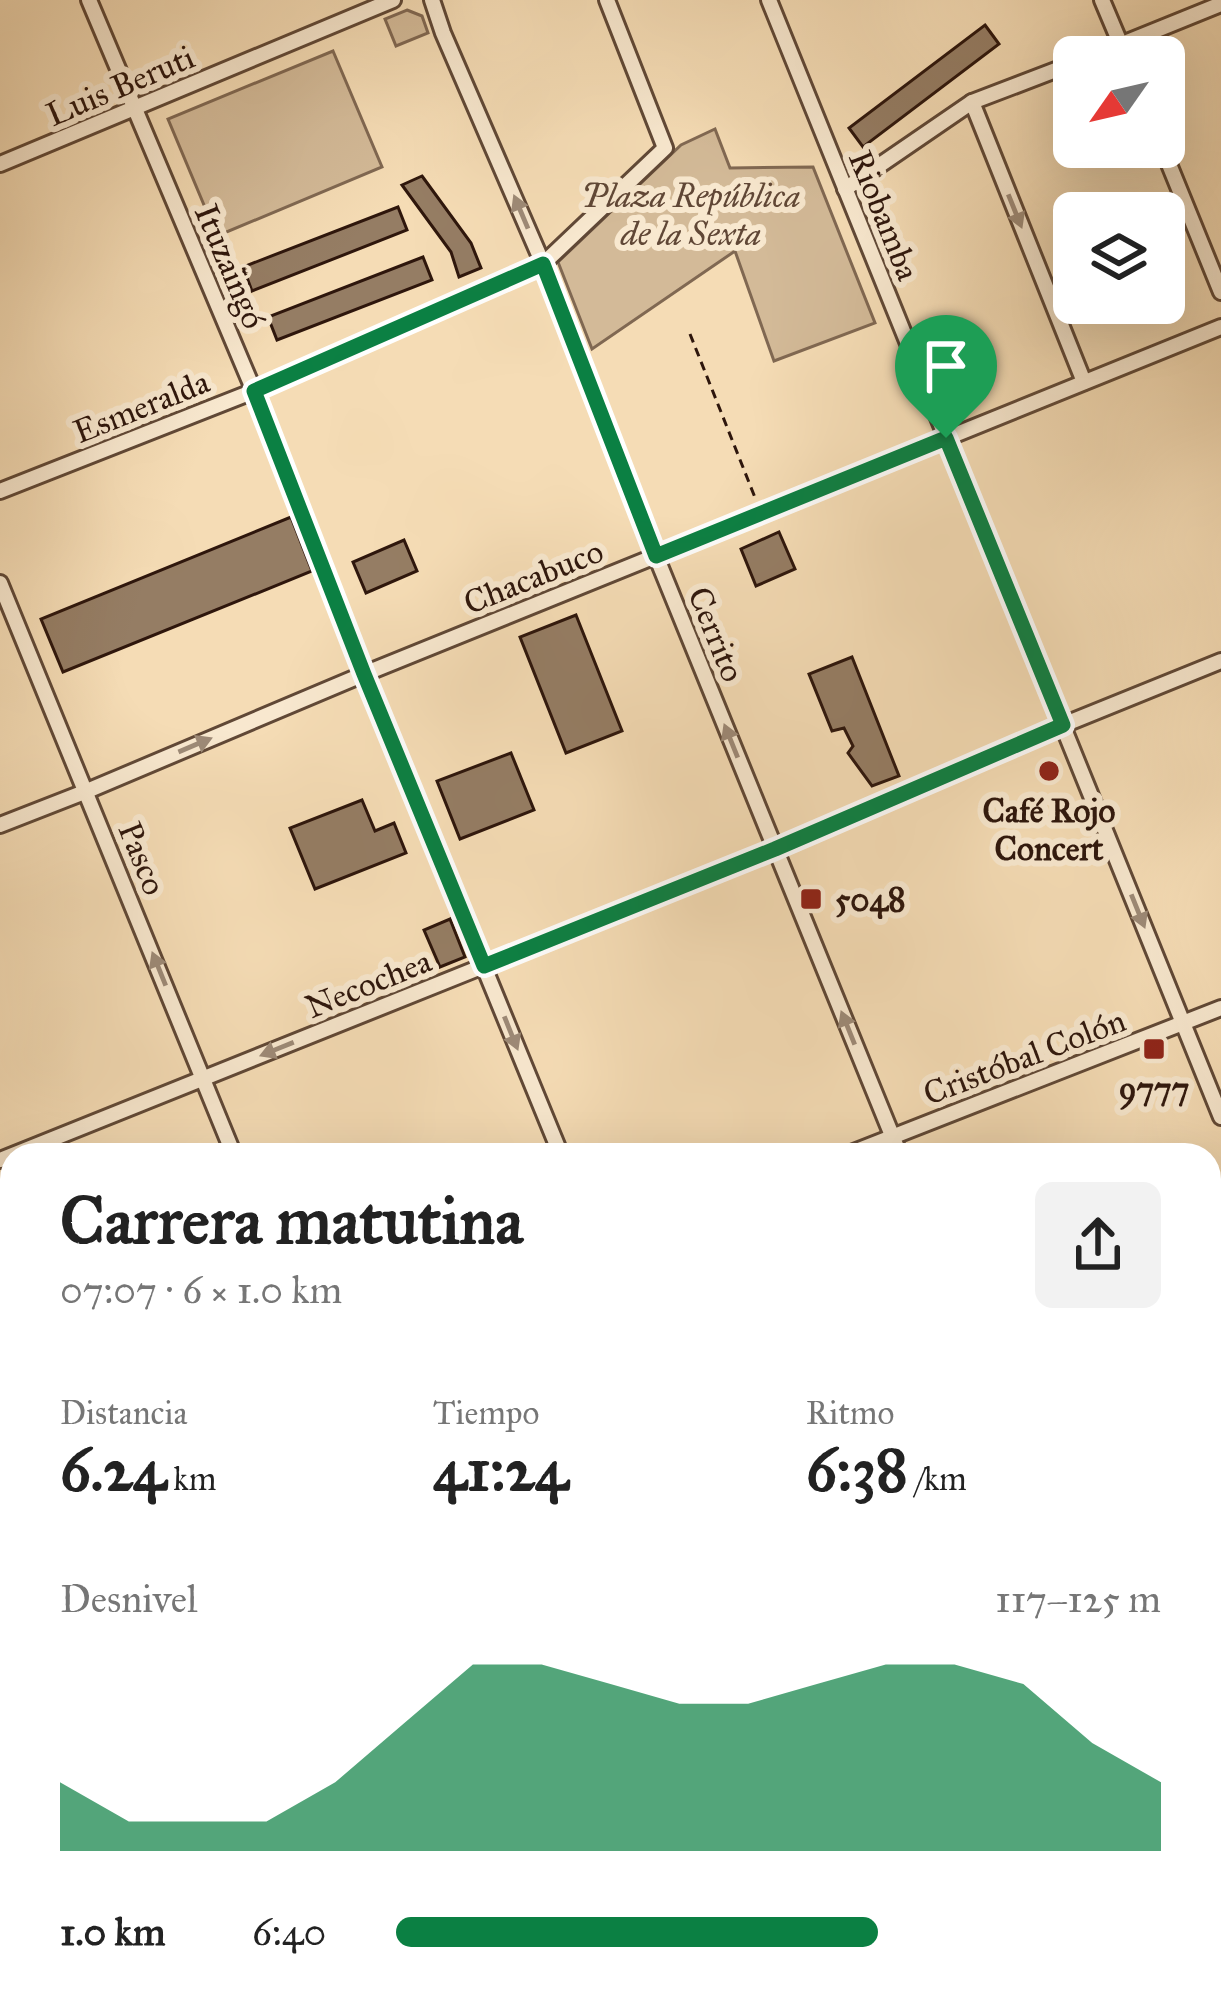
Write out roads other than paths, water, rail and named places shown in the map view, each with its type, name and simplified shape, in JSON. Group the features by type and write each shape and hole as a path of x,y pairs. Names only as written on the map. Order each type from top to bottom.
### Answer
{"street":[{"name":"Ituzaingó","path":"89,0 254,391 556,1143"},
{"name":"Luis Beruti","path":"0,164 393,0"},
{"name":"Cerrito","path":"432,0 543,264 656,556 895,1143"},
{"name":"Esmeralda","path":"0,491 254,391 543,264 665,148 608,0"},
{"name":"Riobamba","path":"769,0 1221,1117"},
{"path":"1102,0 1117,36"},
{"path":"1154,36 1221,4"},
{"path":"845,189 972,103 1053,71"},
{"path":"972,103 1084,382"},
{"path":"1171,168 1221,292"},
{"name":"Chacabuco","path":"0,825 1221,327"},
{"name":"Pasco","path":"0,583 229,1143"},
{"name":"Necochea","path":"42,1143 775,849 1221,661"},
{"name":"Cristóbal Colón","path":"875,1143 1221,1008"}],"place":[{"name":"Café Rojo Concert","path":"1049,771"},
{"name":"5048","path":"811,899"},
{"name":"9777","path":"1154,1049"}],"park label":[{"name":"Plaza República de la Sexta","path":"691,214"}]}
